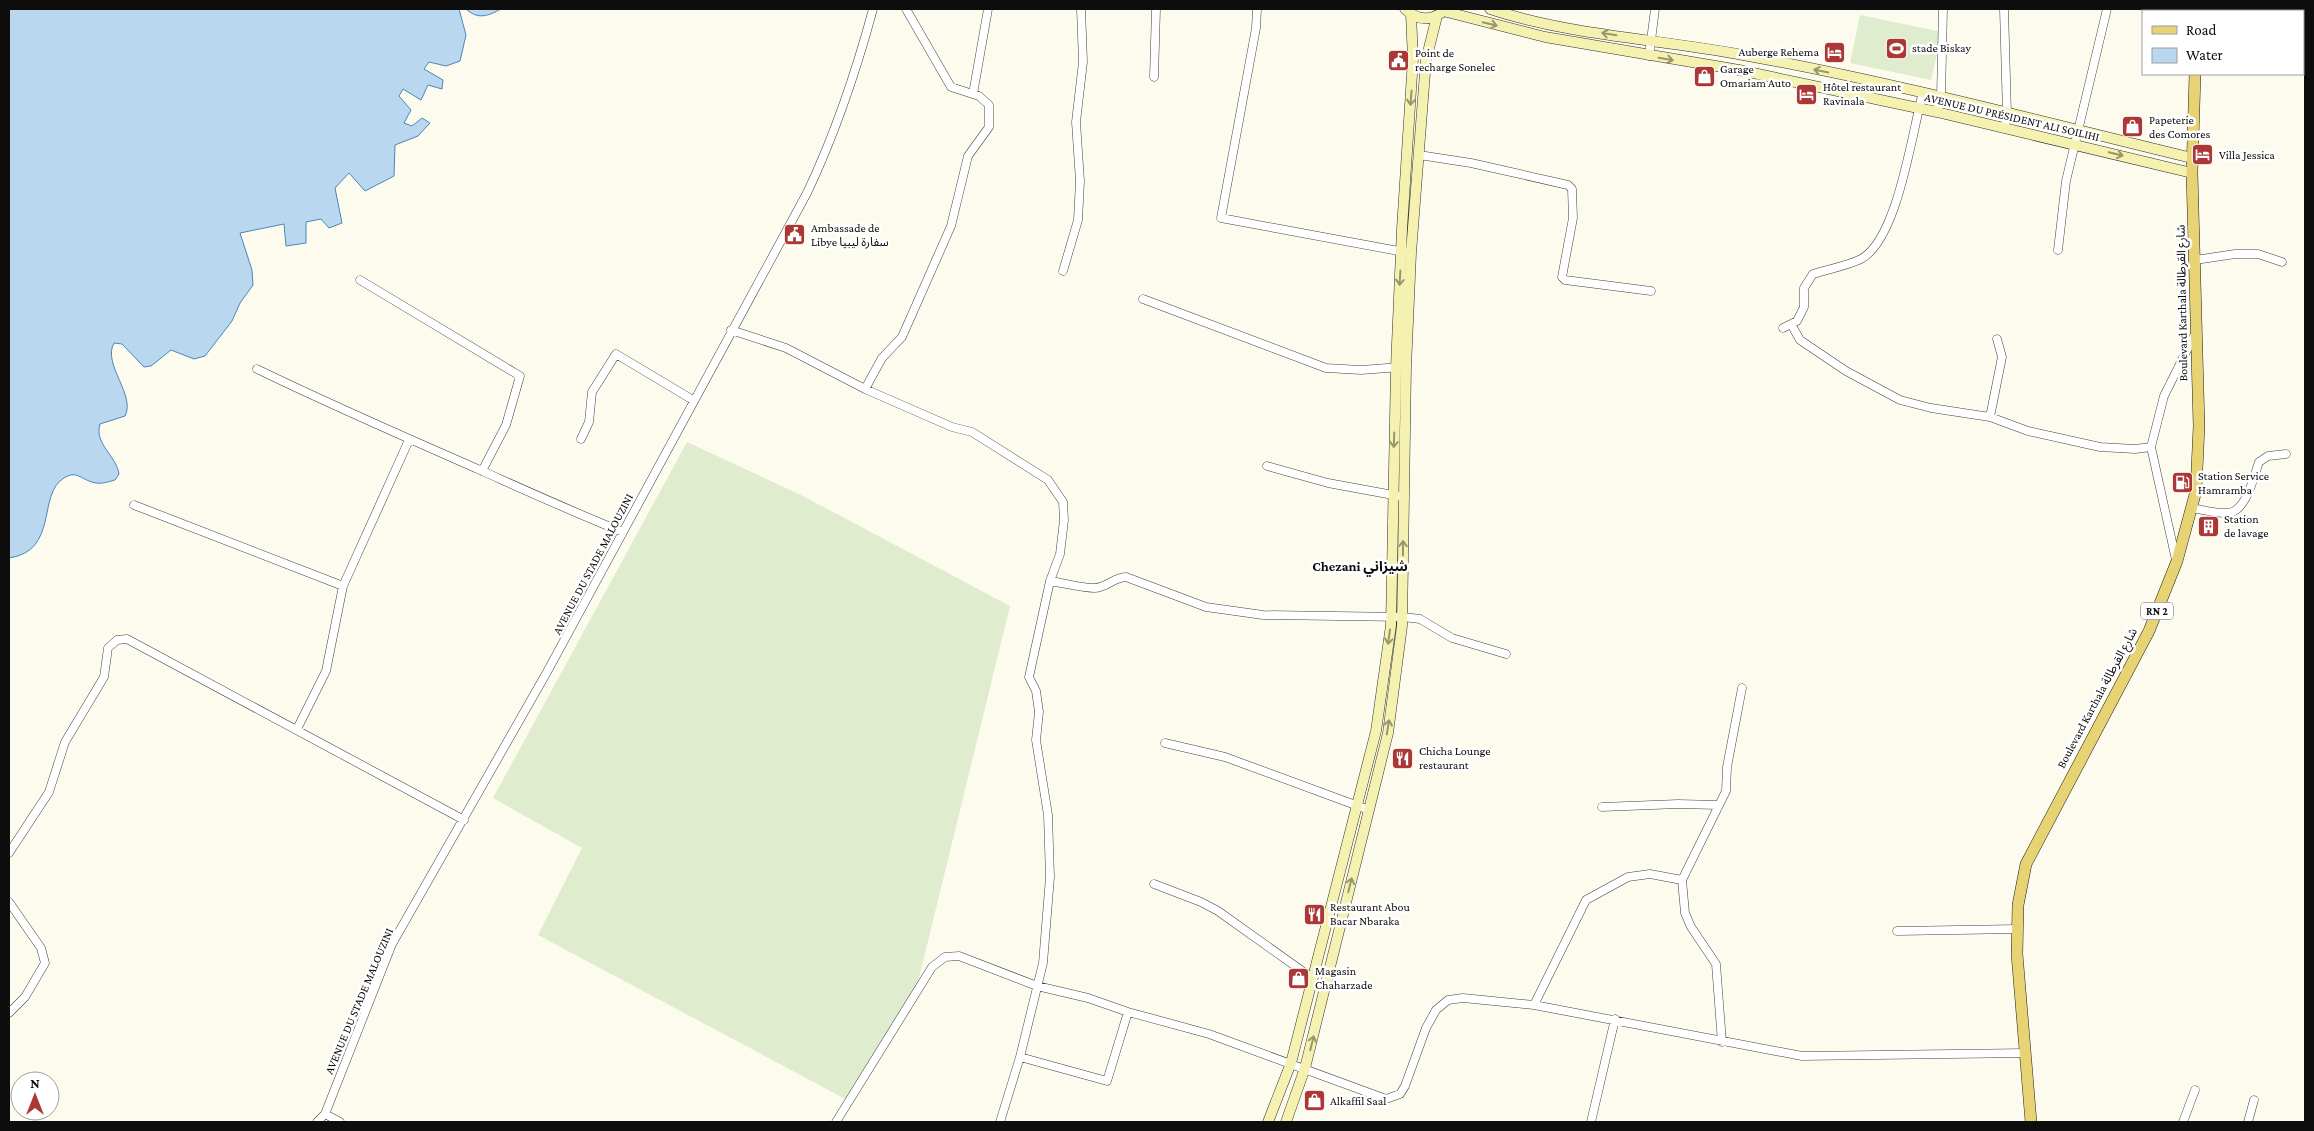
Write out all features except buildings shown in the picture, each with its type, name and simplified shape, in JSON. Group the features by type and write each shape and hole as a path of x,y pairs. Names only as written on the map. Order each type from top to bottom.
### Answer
{"main road":[{"name":"AVENUE DU PRÉSIDENT ALI SOILIHI","path":"1490,9 1554,26 1743,55 1923,92 2192,158"},
{"path":"1268,1122 1291,1063 1376,731 1391,617 1392,495 1401,367 1413,59 1407,10"},
{"name":"AVENUE DU PRÉSIDENT ALI SOILIHI","path":"1407,10 1424,19 1442,12 1545,37 1739,70 2005,127 2192,173"},
{"path":"1406,252 1419,155 1426,60 1442,12"},
{"name":"Boulevard Karthala شارع القرطالة","path":"2031,1122 2017,954 2018,905 2026,864 2149,631 2177,561 2196,490 2198,458 2192,173 2195,75"},
{"path":"1286,1122 1305,1068 1388,733 1403,617 1404,497 1401,367"}],"street":[{"name":"AVENUE DU STADE MALOUZINI","path":"316,1122 325,1114 392,944 464,820 623,532 806,193 826,153 854,73 873,9"},
{"path":"865,389 882,358 902,337 951,226 968,156 989,127 989,105 979,96 951,87 906,9"},
{"path":"973,94 988,9"},
{"path":"1063,271 1078,220 1080,181 1076,122 1083,62 1081,9"},
{"path":"1154,77 1156,9"},
{"path":"1257,9 1256,28 1221,218 1406,252"},
{"path":"1648,56 1655,9"},
{"path":"1938,112 1941,96 1943,9"},
{"path":"2004,9 2007,114 2005,127"},
{"path":"2058,250 2062,204 2107,9"},
{"path":"1783,328 1797,322 1804,307 1804,288 1813,274 1861,259 1876,247 1894,210 1923,92"},
{"path":"1419,155 1471,163 1568,185 1572,189 1573,218 1562,277 1564,280 1651,290"},
{"path":"2195,260 2235,254 2258,254 2282,262"},
{"path":"360,280 520,376 506,425 482,471"},
{"path":"1143,299 1326,368 1361,370 1401,367"},
{"path":"1791,324 1800,340 1846,371 1890,396 1917,405 1990,418 2028,431 2100,447 2134,449 2151,447"},
{"path":"732,330 786,348 865,389 952,427 972,432 1048,480 1063,502 1064,520 1060,554 1050,581 1028,677 1036,691 1039,712 1036,740 1048,815 1050,877 1043,963 1020,1057 1000,1122"},
{"path":"2177,561 2151,447 2164,396 2195,334"},
{"path":"1990,418 2002,357 1997,339"},
{"path":"581,439 589,422 592,392 616,354 693,400"},
{"path":"257,369 350,414 482,471 542,500 623,532"},
{"path":"297,729 326,671 343,586 409,440"},
{"path":"2192,508 2227,514 2235,511 2250,490 2259,462 2268,456 2286,454"},
{"path":"1267,466 1328,483 1404,497"},
{"path":"134,505 343,586"},
{"path":"1050,581 1093,588 1107,586 1115,578 1126,577 1206,607 1263,615 1403,617 1420,619 1452,638 1506,654"},
{"path":"9,853 49,792 65,742 104,677 108,648 117,640 127,639 464,820"},
{"path":"1722,1042 1716,964 1691,927 1685,913 1682,880 1726,791 1728,766 1742,688"},
{"path":"1165,744 1225,757 1369,810"},
{"path":"1602,808 1678,804 1718,805"},
{"path":"1534,1005 1586,900 1628,877 1650,874 1682,880"},
{"path":"1154,884 1201,902 1218,911 1312,978"},
{"path":"9,902 41,948 45,963 26,997 9,1013"},
{"path":"1897,930 2017,929"},
{"path":"836,1122 932,966 945,957 959,956 1037,986 1088,998 1128,1012 1209,1034 1386,1098 1392,1098 1400,1094 1405,1086 1426,1028 1436,1010 1448,1000 1463,998 1534,1005 1802,1056 2026,1053"},
{"path":"1020,1057 1107,1081 1128,1012"},
{"path":"1591,1122 1615,1019"},
{"path":"2183,1122 2195,1090"},
{"path":"2248,1122 2254,1100"},
{"path":"325,1114 340,1122"}],"green space":[{"name":"stade Biskay","path":"1860,15 1942,32 1931,80 1850,63"},
{"path":"687,442 803,496 1010,606 917,986 851,1102 538,935 582,848 493,798"}],"water":[{"path":"9,9 459,9 466,35 460,61 446,66 429,62 424,69 443,80 442,89 428,85 421,100 403,89 399,96 411,110 404,123 412,126 422,118 430,123 418,136 395,145 394,176 365,191 349,173 335,188 342,223 329,228 321,219 306,222 306,243 286,246 284,224 240,233 252,270 253,285 240,303 232,321 205,356 194,359 171,350 151,366 144,367 122,344 114,343 111,351 112,360 123,389 127,408 125,416 100,424 99,431 100,438 114,461 119,474 115,480 101,483 95,483 75,475 64,478 56,486 51,496 41,534 35,545 25,553 9,558"},
{"path":"466,9 501,9 492,14 479,16"}],"place":[{"name":"stade Biskay","path":"1896,48"},
{"name":"Auberge Rehema","path":"1835,52"},
{"name":"Point de recharge Sonelec","path":"1399,60"},
{"name":"Garage Omariam Auto","path":"1704,76"},
{"name":"Hôtel restaurant Ravinala","path":"1807,94"},
{"name":"Papeterie des Comores","path":"2133,127"},
{"name":"Villa Jessica","path":"2203,155"},
{"name":"Ambassade de Libye سفارة ليبيا","path":"795,235"},
{"name":"Station Service Hamramba","path":"2182,483"},
{"name":"Station de lavage","path":"2208,526"},
{"name":"Chicha Lounge restaurant","path":"1403,758"},
{"name":"Restaurant Abou Bacar Nbaraka","path":"1314,914"},
{"name":"Magasin Chaharzade","path":"1299,978"},
{"name":"Alkaffil Saal","path":"1314,1101"}],"district":[{"name":"Chezani شيزاني","path":"1360,566"}]}
